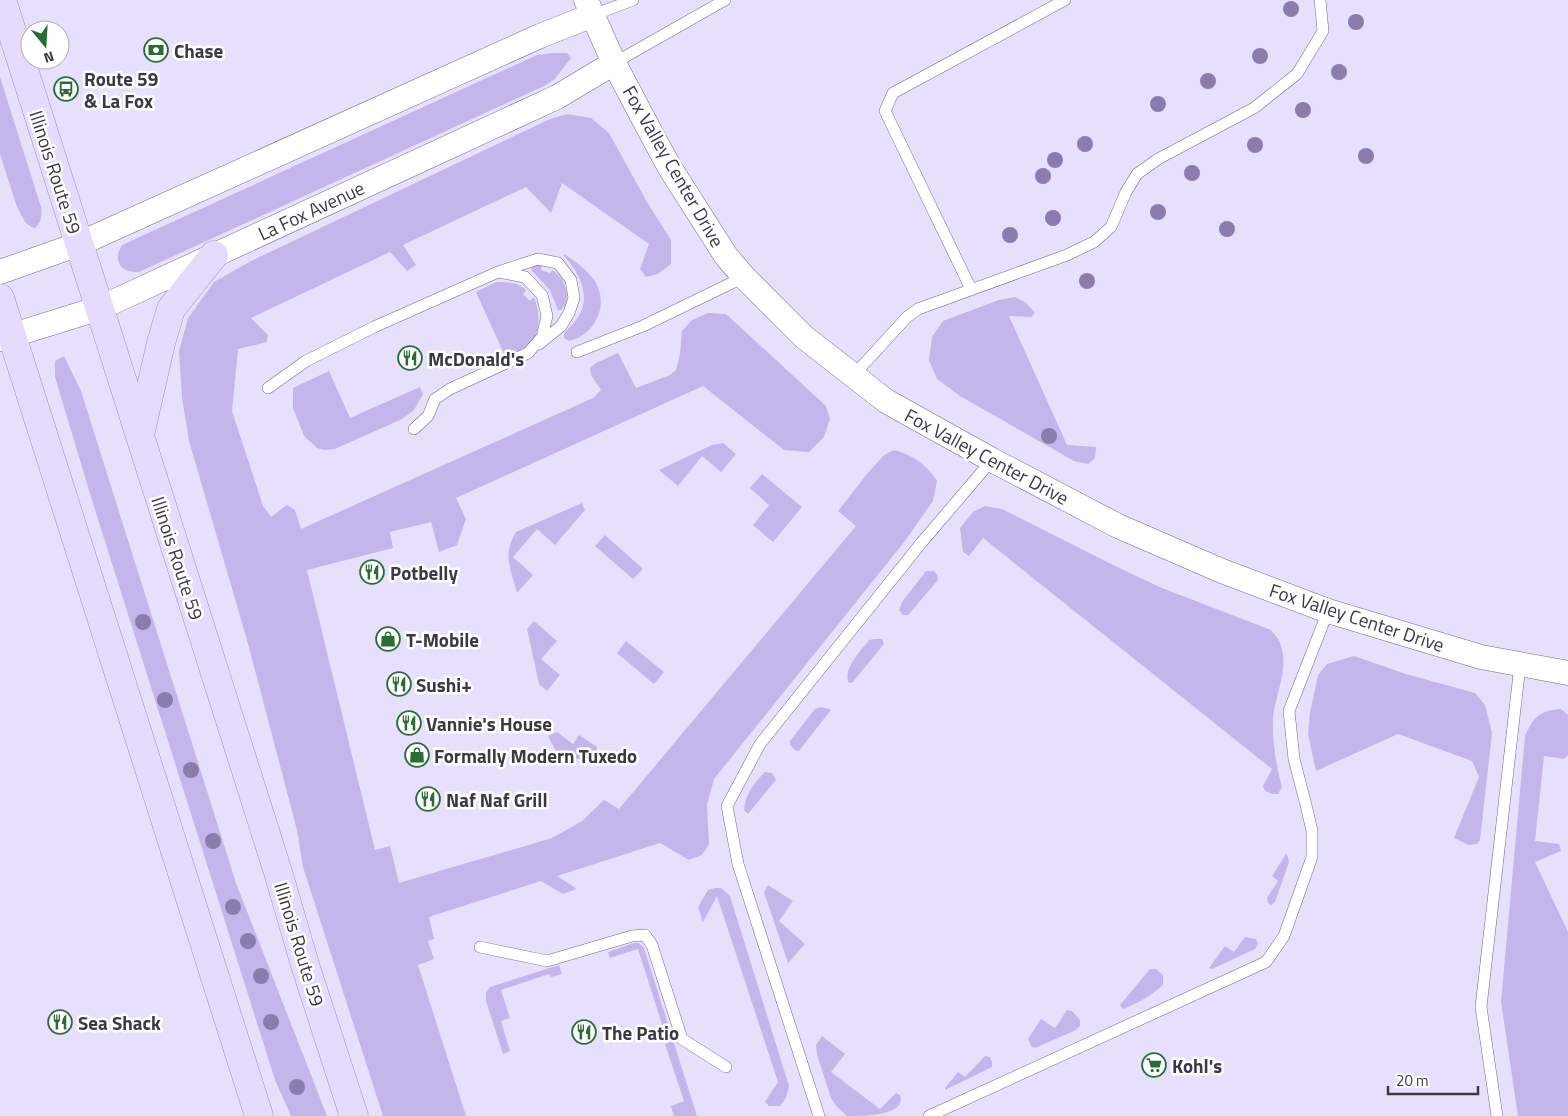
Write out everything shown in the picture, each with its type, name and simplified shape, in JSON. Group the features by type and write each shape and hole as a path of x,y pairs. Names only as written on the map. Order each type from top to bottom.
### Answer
{"main road":[{"name":"Illinois Route 59","path":"2,0 354,1116"},
{"path":"140,436 161,343 171,309 214,255"},
{"path":"0,298 6,337 259,1116"}],"street":[{"path":"0,272 79,244 540,36 589,8"},
{"name":"Fox Valley Center Drive","path":"589,8 614,62 670,168 726,256 744,278 804,337 886,401 992,460 1118,526 1222,571 1328,611 1481,656 1568,674"},
{"name":"La Fox Avenue","path":"6,337 100,308 557,98 614,62"}],"lane":[{"path":"589,8 633,0"},
{"path":"614,62 725,0"},
{"path":"971,289 885,111 893,93 1065,0"},
{"path":"853,376 907,317 918,309 1067,255 1094,242 1111,227 1126,192 1137,174 1158,159 1254,108 1297,74 1323,32 1320,0"},
{"path":"268,388 306,361 374,327 498,272 538,259 558,263 571,280 574,298 569,313 561,326 528,353 450,389 434,399 428,416 414,429"},
{"path":"498,272 525,277 542,295 547,316 542,337 528,353"},
{"path":"577,352 643,326 744,278"},
{"path":"819,1116 738,864 726,806 760,744 922,542 992,460"},
{"path":"929,1116 1266,962 1284,936 1312,857 1312,831 1294,759 1289,711 1328,611"},
{"path":"1497,1116 1481,1007 1520,665"},
{"path":"480,947 547,961 632,936 645,935 652,945 682,1039 726,1067"}],"shaded area":[{"path":"567,53 571,58 554,80 544,86 139,272 123,268 118,261 122,245 537,55"},
{"path":"0,77 41,207 41,218 35,228 25,222 17,207 0,154"},
{"path":"567,114 591,118 609,133 647,202 671,240 671,264 658,274 646,277 640,269 649,244 562,183 551,213 526,187 403,245 416,265 407,271 390,252 251,318 268,335 267,342 238,349 232,411 263,506 271,517 287,505 295,510 301,529 593,398 601,390 591,375 590,368 596,363 618,353 636,388 670,375 676,370 680,354 682,331 692,320 708,313 726,314 826,406 830,419 824,437 809,452 784,450 703,386 456,498 466,519 457,545 439,552 431,522 390,532 393,548 307,570 375,850 390,846 399,883 552,838 582,821 604,800 619,809 856,526 838,511 884,455 894,450 907,455 924,465 937,481 933,501 905,541 714,779 707,805 709,844 702,855 689,860 660,843 557,876 577,889 563,894 541,881 429,917 434,939 428,941 434,959 418,965 466,1116 383,1116 303,867 297,830 247,640 189,441 182,398 179,351 188,318 214,282 251,261 550,119"},
{"path":"564,254 591,276 599,289 601,298 598,317 593,325 578,338 569,341 564,338 564,333 580,315 584,296 581,281"},
{"path":"534,265 542,266 541,270 550,273 552,270 557,273 564,283 567,294 565,305 561,310 558,310 550,290 532,271 531,267"},
{"path":"496,282 512,283 523,287 526,290 523,294 530,301 534,297 538,310 537,329 532,341 527,346 505,356 476,292"},
{"path":"1015,297 1026,303 1035,313 1031,317 1009,316 1067,445 1096,447 1095,458 1088,464 1074,461 960,396 937,379 929,360 932,337 943,321 999,300"},
{"path":"64,356 81,391 236,883 327,1116 291,1116 275,1080 55,377 55,361"},
{"path":"329,371 350,418 420,387 423,394 414,410 402,419 335,449 324,450 317,448 304,436 293,408 293,388"},
{"path":"723,443 736,454 721,472 702,456 678,486 659,470 712,445"},
{"path":"762,474 802,507 773,542 753,525 769,505 750,488"},
{"path":"582,503 585,510 555,545 537,529 513,557 533,575 517,593 509,562 509,548 516,532"},
{"path":"985,506 1002,509 1162,588 1271,630 1279,642 1283,655 1283,673 1273,718 1275,753 1282,787 1278,794 1265,791 1263,786 1272,769 983,538 969,556 963,552 960,528 973,512"},
{"path":"605,535 643,569 633,579 595,546"},
{"path":"926,571 934,571 938,580 908,615 903,615 899,610 902,602"},
{"path":"534,621 557,641 541,659 560,675 547,691 539,684 527,629"},
{"path":"882,639 884,644 852,683 848,682 848,671 854,660 869,640"},
{"path":"626,641 664,672 654,684 617,653"},
{"path":"1354,656 1406,674 1475,693 1485,705 1492,733 1480,840 1477,844 1469,845 1454,838 1479,777 1472,761 1398,734 1316,771 1308,734 1310,713 1318,675 1327,664"},
{"path":"820,707 830,709 830,711 799,751 795,750 790,745 790,741 815,709"},
{"path":"1561,709 1568,715 1568,755 1564,759 1544,756 1535,841 1559,844 1561,851 1535,862 1568,932 1568,1116 1518,1116 1501,1002 1525,736 1531,724 1542,713"},
{"path":"557,732 573,744 579,735 597,747 597,756 572,759 562,757 548,736"},
{"path":"765,772 772,773 776,780 748,814 744,810 748,794"},
{"path":"1286,854 1289,862 1275,902 1271,905 1268,903 1267,898 1278,881 1272,876"},
{"path":"768,885 793,901 779,921 805,944 788,963 764,892"},
{"path":"721,888 730,896 789,1086 786,1098 780,1106 769,1106 765,1102 778,1082 717,896 703,922 698,907 708,890"},
{"path":"1245,937 1256,939 1258,944 1255,949 1212,969 1209,968 1225,946 1234,952"},
{"path":"639,943 644,948 697,1116 674,1116 671,1106 684,1101 665,1044 668,1043 638,949 610,958 608,952"},
{"path":"559,965 562,974 551,977 549,974 501,990 510,1018 501,1021 510,1051 503,1054 486,1001 486,993 490,987"},
{"path":"1150,969 1156,969 1163,975 1163,985 1144,999 1123,1009 1120,1005"},
{"path":"1067,1010 1072,1011 1080,1020 1080,1026 1076,1030 1035,1048 1031,1046 1028,1039 1041,1019 1055,1028"},
{"path":"822,1036 845,1054 831,1072 880,1109 896,1093 900,1095 900,1102 897,1107 891,1111 873,1115 847,1116 837,1107 831,1098 817,1055 816,1045"},
{"path":"985,1056 990,1057 992,1067 945,1090 958,1072 965,1077"}],"place":[{"name":"Chase","path":"156,50"},
{"name":"Route 59 & La Fox","path":"66,89"},
{"name":"McDonald's","path":"410,358"},
{"name":"Potbelly","path":"372,572"},
{"name":"T-Mobile","path":"388,639"},
{"name":"Sushi+","path":"399,684"},
{"name":"Vannie's House","path":"409,723"},
{"name":"Formally Modern Tuxedo","path":"417,755"},
{"name":"Naf Naf Grill","path":"428,799"},
{"name":"Sea Shack","path":"60,1022"},
{"name":"The Patio","path":"584,1032"},
{"name":"Kohl's","path":"1154,1065"}]}
